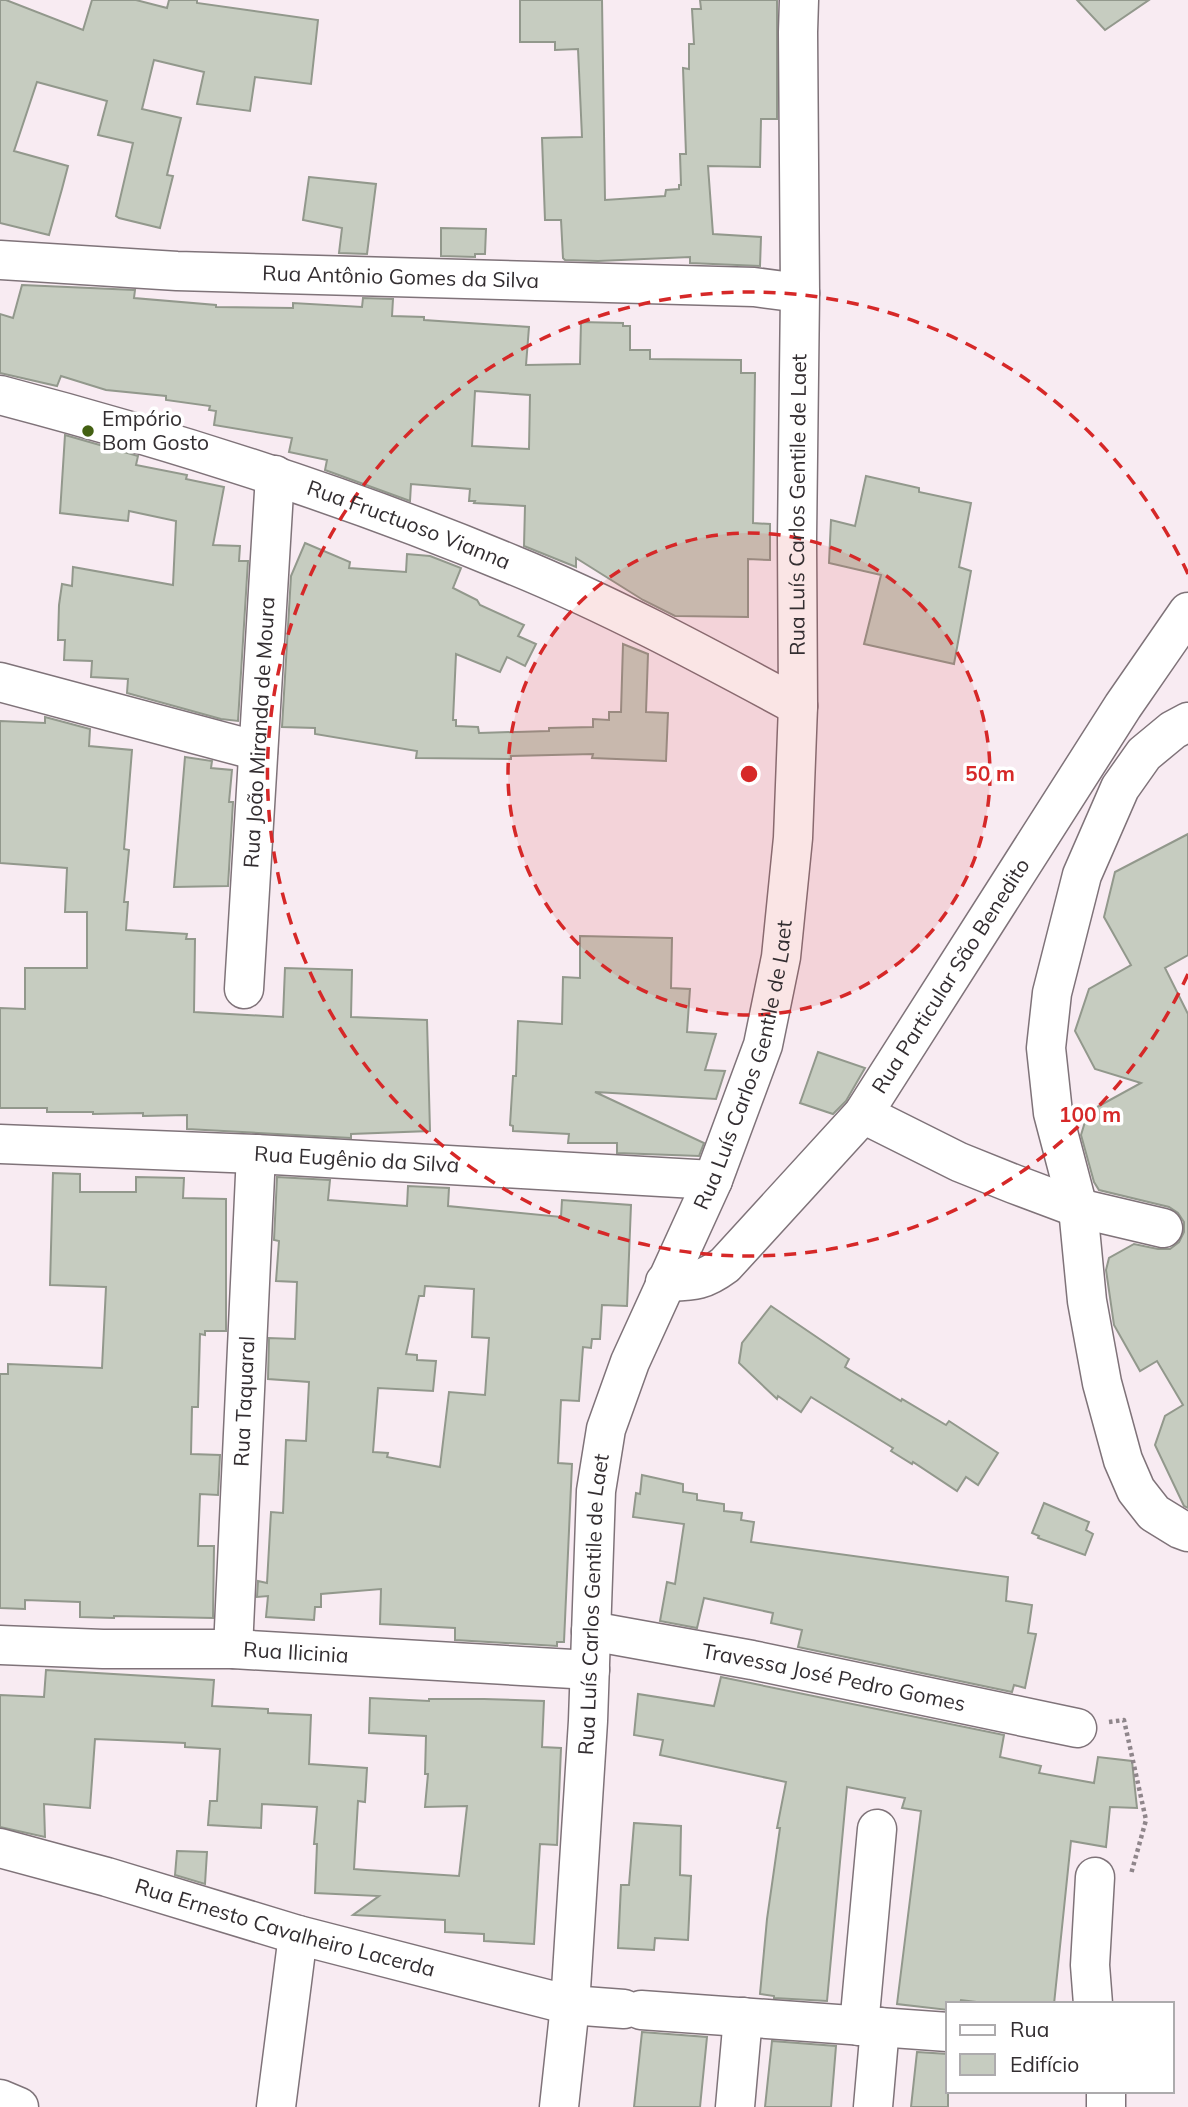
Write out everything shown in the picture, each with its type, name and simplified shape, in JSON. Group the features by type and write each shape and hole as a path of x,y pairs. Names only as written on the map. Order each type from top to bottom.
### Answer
{"street":[{"name":"Rua Luís Carlos Gentile de Laet","path":"559,2107 570,2005 590,1670 596,1491 606,1429 630,1362 713,1180 763,1045 781,957 793,838 798,706 799,0"},
{"name":"Rua Antônio Gomes da Silva","path":"0,260 177,271 754,287 800,293"},
{"name":"Rua Fructuoso Vianna","path":"0,395 127,428 385,513 515,565 608,607 798,706"},
{"name":"Rua João Miranda de Moura","path":"244,989 275,475"},
{"name":"Rua Particular São Benedito","path":"665,1282 696,1281 724,1265 863,1114 1123,706 1188,612"},
{"path":"0,682 258,751"},
{"path":"1123,706 1188,708"},
{"path":"1188,722 1144,754 1120,788 1082,875 1052,993 1046,1048 1053,1112 1078,1208 1087,1301 1102,1383 1123,1460 1136,1490 1154,1513 1188,1532"},
{"path":"863,1114 959,1163 1078,1208 1163,1228"},
{"name":"Rua Eugênio da Silva","path":"0,1144 256,1154 713,1180"},
{"name":"Rua Taquaral","path":"233,1649 256,1154"},
{"name":"Travessa José Pedro Gomes","path":"591,1631 752,1660 1077,1728"},
{"name":"Rua Ilicinia","path":"0,1646 233,1649 590,1670"},
{"path":"873,2107 870,2027 877,1829"},
{"name":"Rua Ernesto Cavalheiro Lacerda","path":"5,1856 107,1877 298,1935 570,2005 946,2032"},
{"path":"1093,2002 1090,1965 1111,1882"},
{"path":"276,2107 298,1935"},
{"path":"735,2107 743,2017"},
{"path":"0,2099 19,2107"}],"path":[{"path":"1077,1728 1124,1720 1146,1820 1111,1882"}],"building":[{"path":"0,0 83,30 92,0 136,0 167,8 169,0 197,0 197,3 318,20 311,84 255,77 250,111 197,104 204,72 154,60 142,109 181,118 167,175 173,176 160,228 116,216 133,143 98,135 107,101 37,82 14,151 68,166 62,189 49,235 0,223"},
{"path":"520,0 602,0 605,200 665,196 666,190 679,189 681,185 680,154 686,154 683,68 689,69 689,44 694,44 692,9 701,9 700,0 777,0 777,119 761,119 760,167 708,166 713,234 761,237 760,266 690,263 690,257 598,261 563,258 561,220 545,220 542,138 582,137 578,49 555,50 555,42 520,42"},
{"path":"1077,0 1149,0 1105,30"},
{"path":"309,177 376,184 367,254 339,253 342,228 303,220"},
{"path":"441,228 486,229 485,254 475,254 475,257 441,256"},
{"path":"22,285 135,290 134,298 216,307 293,308 293,303 362,307 363,298 393,299 392,316 529,327 526,365 580,364 581,322 623,323 623,326 630,326 630,350 650,350 650,359 741,360 741,373 755,373 753,523 770,524 770,560 748,559 748,617 675,616 643,600 576,558 576,567 524,546 525,506 474,503 475,501 469,501 470,489 411,484 410,501 325,470 327,460 289,452 292,438 214,425 216,411 209,410 210,406 166,400 166,396 106,390 61,376 57,386 0,373 0,314 13,318","holes":["475,391 530,395 529,449 472,446"]},
{"path":"65,435 138,456 136,465 187,475 186,479 224,487 213,545 240,546 239,561 248,561 238,721 221,719 127,693 128,679 91,677 92,661 64,660 65,640 58,640 59,605 62,584 72,586 73,567 173,585 176,521 129,511 128,521 60,513"},
{"path":"866,476 919,488 919,492 971,503 959,567 971,571 954,664 864,644 881,575 829,563 831,520 855,526"},
{"path":"305,543 350,562 349,568 406,572 407,554 430,556 461,568 453,588 477,600 480,605 524,625 518,636 536,644 525,666 507,657 500,672 456,654 453,720 456,720 456,726 478,727 479,733 593,727 593,719 609,720 609,712 621,712 623,644 648,654 646,712 668,713 666,761 592,758 593,754 511,756 511,759 416,758 417,751 315,734 315,728 282,727 291,576"},
{"path":"45,717 90,729 89,746 132,750 124,849 129,850 124,902 128,902 126,930 187,934 186,939 195,939 194,1012 283,1017 285,968 352,970 351,1017 427,1020 430,1131 351,1134 351,1138 187,1129 187,1115 143,1116 143,1113 93,1114 47,1112 47,1108 0,1108 0,1008 25,1009 25,968 87,968 87,912 65,912 67,868 0,863 0,721 45,723"},
{"path":"185,757 212,761 211,768 232,770 229,802 233,802 228,886 174,887"},
{"path":"1188,834 1188,955 1165,968 1188,1014 1188,1508 1184,1506 1155,1445 1165,1416 1183,1405 1157,1361 1140,1371 1114,1325 1106,1270 1109,1258 1134,1244 1170,1249 1179,1242 1184,1232 1184,1222 1178,1213 1169,1207 1099,1190 1094,1182 1081,1135 1088,1112 1141,1083 1095,1069 1075,1031 1089,989 1131,965 1104,917 1115,872"},
{"path":"580,936 672,938 671,988 690,989 687,1032 716,1034 705,1070 725,1071 716,1099 595,1092 704,1143 699,1156 617,1153 617,1143 568,1143 569,1134 513,1131 513,1126 510,1125 513,1076 516,1076 518,1021 562,1024 563,977 580,978"},
{"path":"818,1052 865,1068 846,1101 833,1114 800,1103"},
{"path":"53,1173 80,1174 80,1192 136,1192 136,1177 184,1178 183,1198 226,1199 226,1331 205,1331 205,1335 200,1334 198,1407 192,1407 191,1454 220,1455 218,1495 200,1494 198,1546 214,1546 213,1618 80,1617 80,1602 25,1600 25,1609 0,1608 0,1374 8,1374 8,1364 102,1368 106,1287 50,1285"},
{"path":"277,1177 330,1180 328,1200 407,1206 408,1186 449,1188 448,1206 561,1217 562,1200 631,1205 627,1306 602,1305 600,1339 592,1339 591,1348 583,1347 579,1401 561,1400 558,1463 572,1464 564,1642 557,1642 557,1646 455,1640 455,1628 380,1624 381,1589 321,1594 321,1607 315,1607 314,1620 266,1617 268,1596 257,1597 258,1581 267,1583 271,1512 283,1513 286,1440 306,1441 309,1382 268,1379 269,1338 295,1339 297,1282 276,1281 279,1241 274,1240","holes":["425,1286 474,1289 472,1337 489,1338 485,1395 449,1392 440,1467 387,1457 388,1453 373,1452 378,1388 433,1391 436,1361 417,1360 417,1355 406,1354 419,1296 424,1296"]},
{"path":"771,1306 849,1359 845,1367 946,1425 949,1421 998,1453 978,1485 966,1477 957,1491 811,1397 801,1412 778,1396 777,1399 739,1363 742,1343"},
{"path":"642,1475 683,1484 683,1492 697,1494 697,1500 724,1504 724,1511 742,1513 741,1520 754,1522 751,1542 1008,1577 1006,1601 1032,1605 1028,1633 1036,1634 1025,1688 1014,1685 1012,1692 798,1647 802,1630 771,1623 773,1613 704,1598 697,1628 660,1621 667,1582 675,1584 684,1524 633,1517"},
{"path":"1044,1503 1089,1522 1086,1530 1093,1534 1085,1555 1038,1538 1039,1536 1032,1533"},
{"path":"46,1670 214,1680 212,1706 311,1715 309,1764 367,1768 365,1802 358,1801 354,1869 459,1876 467,1806 425,1807 428,1774 425,1774 426,1736 369,1733 370,1698 544,1701 542,1747 561,1748 557,1845 540,1844 534,1944 484,1941 484,1934 445,1932 445,1920 353,1915 379,1896 315,1893 317,1844 314,1844 317,1807 262,1804 261,1828 208,1825 210,1801 217,1801 220,1749 185,1747 185,1743 95,1739 90,1808 44,1804 45,1837 0,1827 0,1695 44,1697"},
{"path":"721,1677 1004,1735 1000,1757 1041,1766 1039,1773 1094,1783 1098,1757 1132,1761 1137,1808 1110,1807 1106,1847 1071,1841 1054,2002 961,2000 946,2002 946,2010 897,2004 921,1811 902,1808 905,1798 847,1787 827,2001 774,1998 760,1994 780,1828 777,1828 786,1782 660,1755 663,1740 634,1735 638,1694 714,1706"},
{"path":"634,1823 681,1826 680,1875 691,1876 688,1940 655,1938 654,1950 618,1948 621,1885 629,1885"},
{"path":"177,1851 207,1852 205,1884 175,1875"},
{"path":"642,2032 707,2037 700,2107 634,2107"},
{"path":"772,2041 836,2046 831,2107 765,2107"},
{"path":"917,2052 946,2054 948,2107 911,2107"}],"place":[{"name":"Empório Bom Gosto","path":"88,431"}]}
